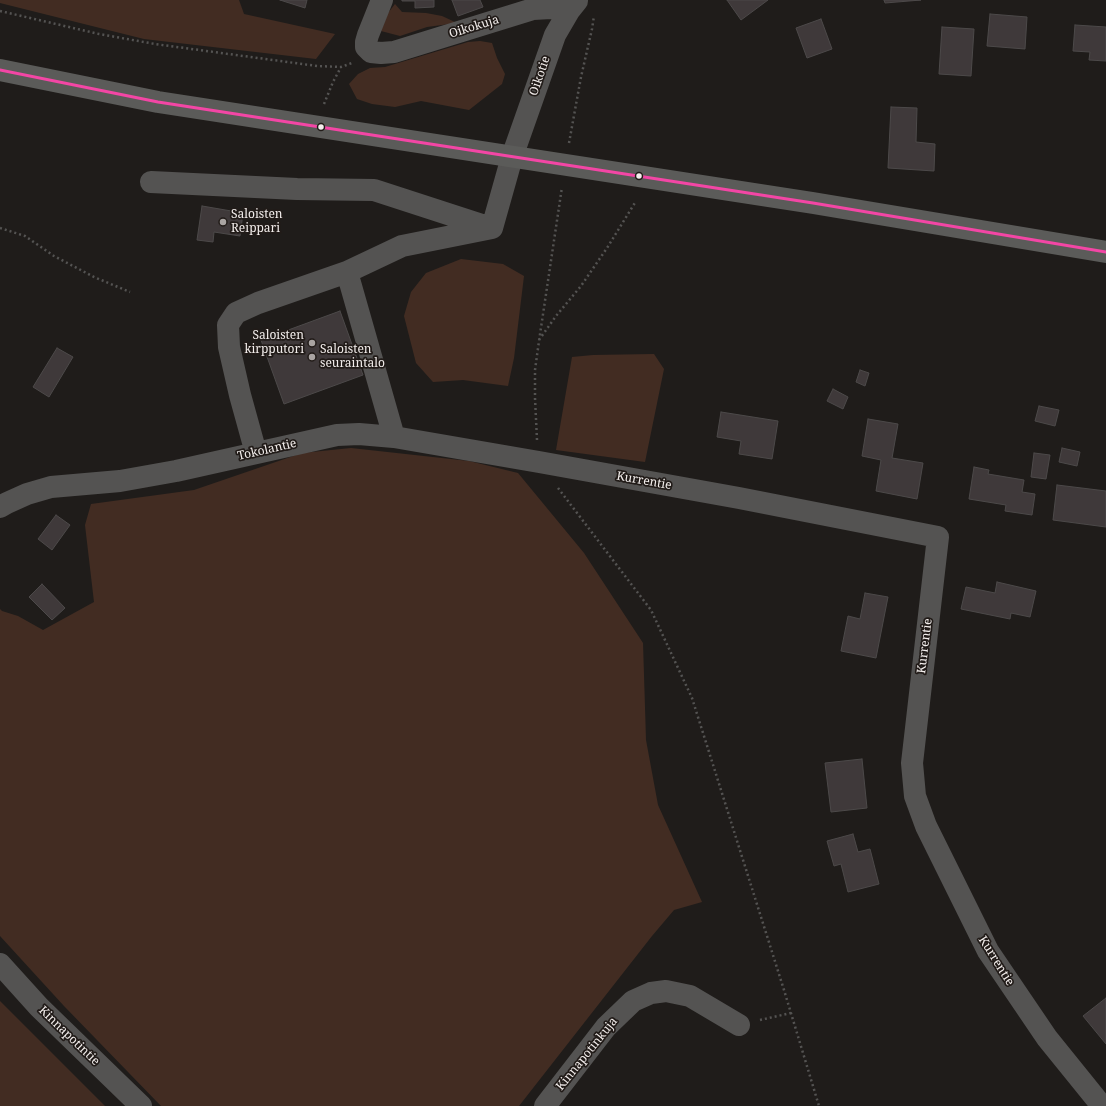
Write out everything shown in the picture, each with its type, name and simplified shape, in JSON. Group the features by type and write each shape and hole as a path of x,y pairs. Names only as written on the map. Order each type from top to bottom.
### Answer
{"highway":[{"path":"0,70 158,102 813,203 1106,252"}],"street":[{"path":"381,53 371,52 366,47 366,42 382,0"},
{"name":"Oikokuja","path":"381,53 394,52 532,9 581,7"},
{"name":"Oikotie","path":"492,228 512,157 555,35 581,7"},
{"path":"151,182 297,189 374,190 492,228"},
{"path":"256,453 229,347 228,325 236,313 258,303 347,272 402,246 492,228"},
{"path":"347,272 394,438"},
{"name":"Tokolantie","path":"0,508 7,503 27,494 51,487 120,481 176,471 338,435 358,434 394,438 539,462"},
{"name":"Kurrentie","path":"539,462 738,498 938,537 912,763 915,796 926,826 988,951 1047,1038 1102,1106"},
{"name":"Kinnapotintie","path":"0,964 39,1007 141,1106"},
{"name":"Kinnapotinkuja","path":"545,1106 606,1027 632,1001 651,993 666,991 690,996 738,1026"}],"path":[{"path":"568,147 581,76 592,29 581,7"},
{"path":"0,11 99,34 155,44 317,66 341,67 381,53"},
{"path":"324,104 341,67"},
{"path":"562,185 535,370 535,398 539,462 651,610 689,691 819,1106"},
{"path":"539,341 556,316 581,286 636,201"},
{"path":"0,228 25,236 54,256 94,278 130,292"},
{"path":"738,1026 791,1013"}],"shaded area":[{"path":"0,0 239,0 244,14 335,34 316,59 144,39 0,3"},
{"path":"395,4 402,12 426,13 442,16 457,23 427,27 400,36 381,31 388,13"},
{"path":"480,41 492,43 505,74 502,84 469,110 421,101 395,107 372,104 357,99 349,84 358,74 370,68 385,67 468,42"},
{"path":"461,259 503,264 524,276 514,358 508,386 463,380 433,382 416,363 404,316 411,292 426,273"},
{"path":"654,354 664,369 645,462 556,450 572,357 593,355"},
{"path":"351,448 469,461 518,473 584,553 643,643 646,740 658,805 702,902 674,910 519,1106 161,1106 64,1006 0,936 0,609 18,616 43,630 94,602 85,525 91,504 194,490 302,453"},
{"path":"0,1001 105,1106 0,1106"}],"building":[{"path":"280,0 307,0 305,8"},
{"path":"402,0 434,0 434,7 415,8 415,1"},
{"path":"452,0 480,0 483,7 458,16"},
{"path":"727,0 768,0 741,20"},
{"path":"884,0 921,0 885,3"},
{"path":"990,14 1027,17 1025,49 987,46"},
{"path":"821,19 832,49 807,58 796,28"},
{"path":"1075,25 1106,27 1106,61 1089,60 1090,52 1073,51"},
{"path":"942,27 974,29 971,76 939,74"},
{"path":"891,107 917,108 916,142 935,144 934,171 888,168"},
{"path":"202,206 243,213 240,236 214,232 213,242 197,240"},
{"name":"Saloisten seuraintalo","path":"340,311 363,375 284,404 261,340"},
{"path":"57,348 73,357 49,397 33,387"},
{"path":"860,370 869,373 865,386 856,382"},
{"path":"833,389 848,397 843,409 827,401"},
{"path":"1039,406 1059,410 1055,426 1035,421"},
{"path":"721,412 778,421 772,459 739,454 741,441 717,437"},
{"path":"868,419 898,424 892,458 923,463 917,499 876,491 881,460 862,456"},
{"path":"1062,448 1080,452 1077,466 1059,462"},
{"path":"1034,453 1050,455 1046,479 1031,477"},
{"path":"974,467 989,470 988,474 1024,480 1022,492 1035,494 1032,515 1005,511 1006,505 969,499"},
{"path":"1057,485 1106,491 1106,527 1053,520"},
{"path":"56,515 70,525 52,550 38,539"},
{"path":"997,582 1036,591 1030,617 1011,613 1010,619 961,609 966,587 995,593"},
{"path":"42,584 65,608 52,620 29,597"},
{"path":"865,593 888,597 876,658 841,651 848,616 860,619"},
{"path":"862,759 867,808 831,812 825,763"},
{"path":"853,834 858,852 870,849 879,884 848,892 841,864 834,866 827,841"},
{"path":"1106,998 1106,1044 1083,1016"}],"transit line":[{"path":"0,70 158,102 813,203 1106,252"}],"place":[{"name":"Saloisten Reippari","path":"223,222"},
{"name":"Saloisten kirpputori","path":"312,343"},
{"name":"Saloisten seuraintalo","path":"312,357"}]}
